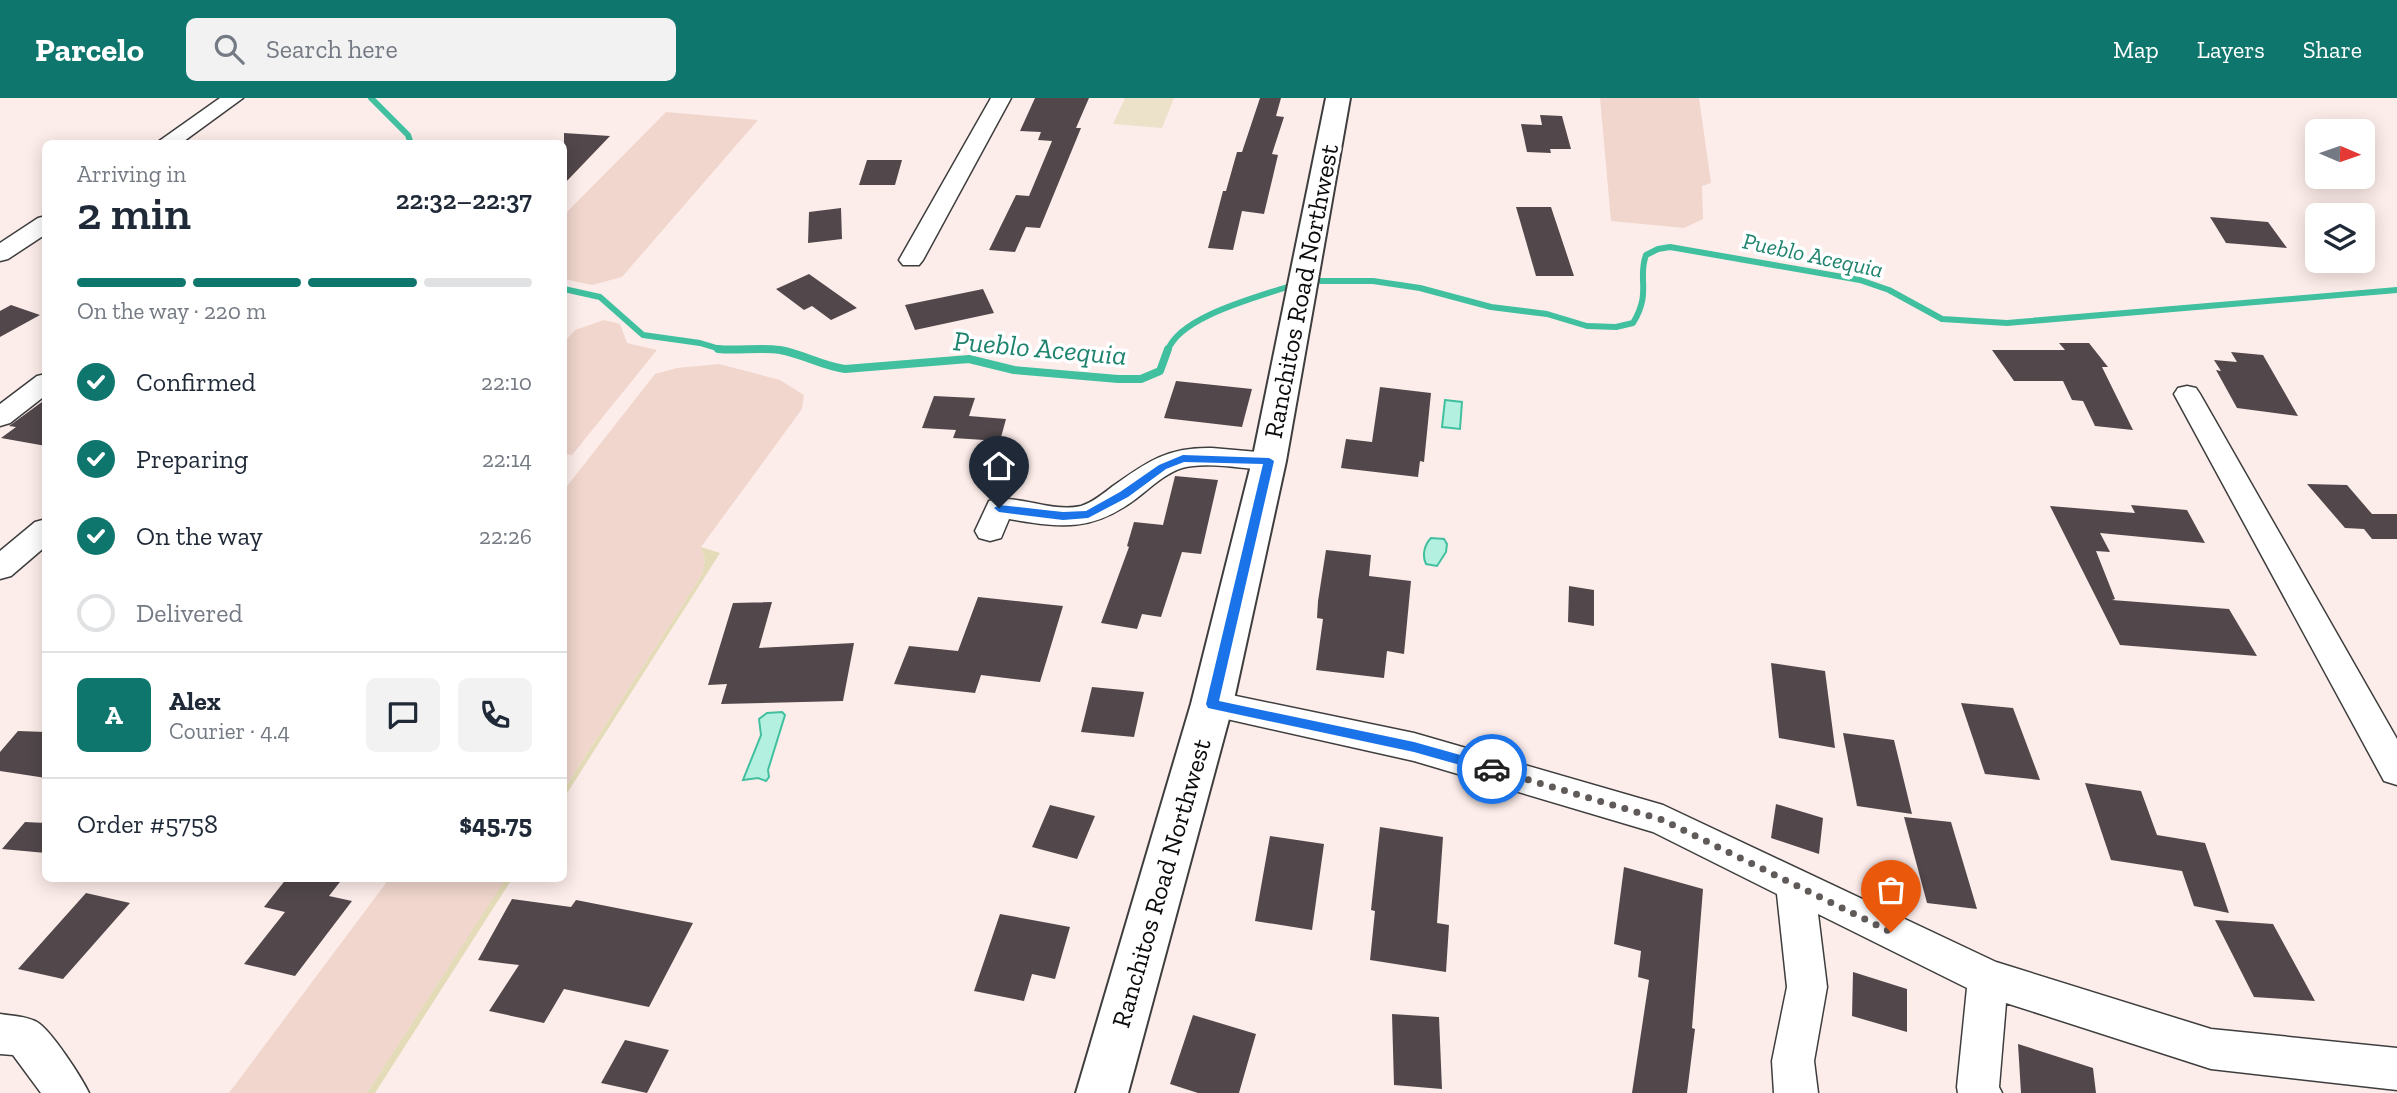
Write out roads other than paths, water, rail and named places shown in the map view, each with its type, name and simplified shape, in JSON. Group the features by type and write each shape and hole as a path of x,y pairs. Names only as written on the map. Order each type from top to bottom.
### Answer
{"street":[{"path":"171,140 233,98"},
{"path":"911,260 1001,98"},
{"name":"Ranchitos Road Northwest","path":"1102,1093 1212,704 1269,461 1338,98"},
{"path":"0,254 42,226"},
{"path":"0,417 42,385"},
{"path":"2187,394 2397,771"},
{"path":"990,531 999,508 1063,516 1088,515 1162,467 1183,458 1269,461"},
{"path":"0,568 42,532"},
{"path":"1212,704 1414,747 1663,820 1987,978 2211,1049 2397,1069"},
{"path":"1795,886 1807,987 1794,1061 1796,1093"},
{"path":"1980,1093 1978,1087 1987,978"},
{"path":"0,1034 25,1037 67,1093"}],"waterway":[{"name":"Pueblo Acequia","path":"371,98 408,135 410,140"},
{"name":"Pueblo Acequia","path":"1321,281 1373,281 1420,288 1491,307 1547,314 1587,326 1616,327 1633,323 1639,312 1646,255 1670,247 1860,280 1889,290 1942,319 2007,323 2397,290"},
{"name":"Pueblo Acequia","path":"1168,350 1175,338 1202,318 1287,287"},
{"name":"Pueblo Acequia","path":"567,290 600,297 643,335 700,343 720,349 750,349"},
{"name":"Pueblo Acequia","path":"718,349 750,349"},
{"name":"Pueblo Acequia","path":"750,349 780,350"},
{"name":"Pueblo Acequia","path":"750,349 780,350"},
{"name":"Pueblo Acequia","path":"780,350 845,369 969,359 1014,370 1141,379 1160,371 1168,349"}]}
